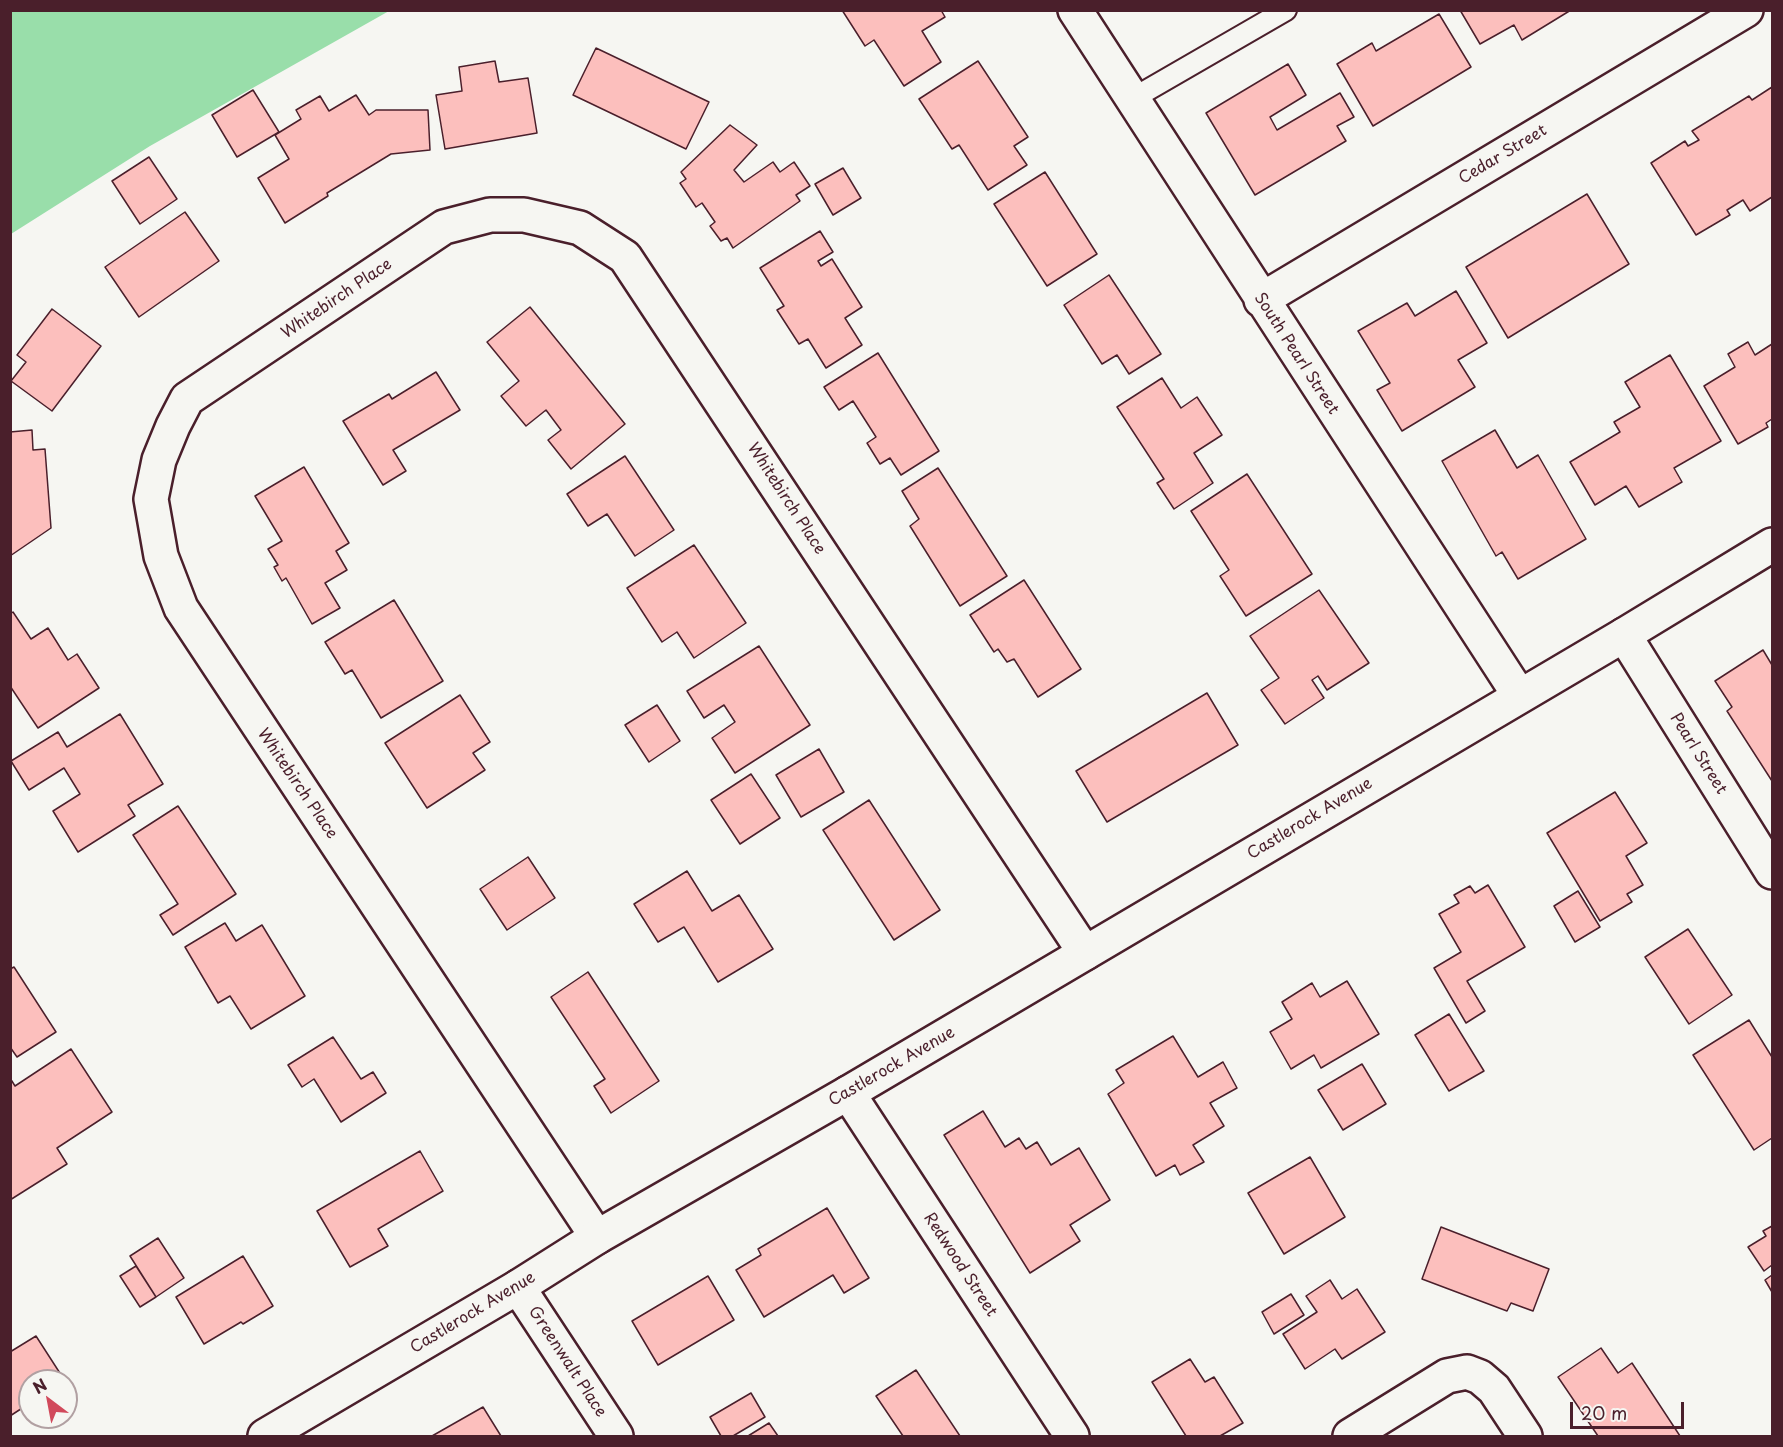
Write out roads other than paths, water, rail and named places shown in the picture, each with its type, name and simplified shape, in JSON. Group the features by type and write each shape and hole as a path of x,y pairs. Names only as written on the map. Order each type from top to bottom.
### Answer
{"street":[{"name":"South Pearl Street","path":"1075,10 1519,695"},
{"name":"Cedar Street","path":"1261,300 1746,10"},
{"name":"Whitebirch Place","path":"597,1238 181,608 161,556 151,499 159,460 187,399 444,227 489,215 524,215 580,228 625,257 1085,953"},
{"path":"1624,635 1773,545"},
{"name":"Castlerock Avenue","path":"265,1437 597,1238 848,1093 1624,635"},
{"name":"Pearl Street","path":"1624,635 1773,873"},
{"name":"Redwood Street","path":"848,1093 1072,1437"},
{"name":"Greenwalt Place","path":"518,1287 616,1437"},
{"path":"1350,1437 1447,1376 1467,1372 1480,1377 1494,1389 1525,1437"}],"lane":[{"path":"1132,99 1286,10"}]}
